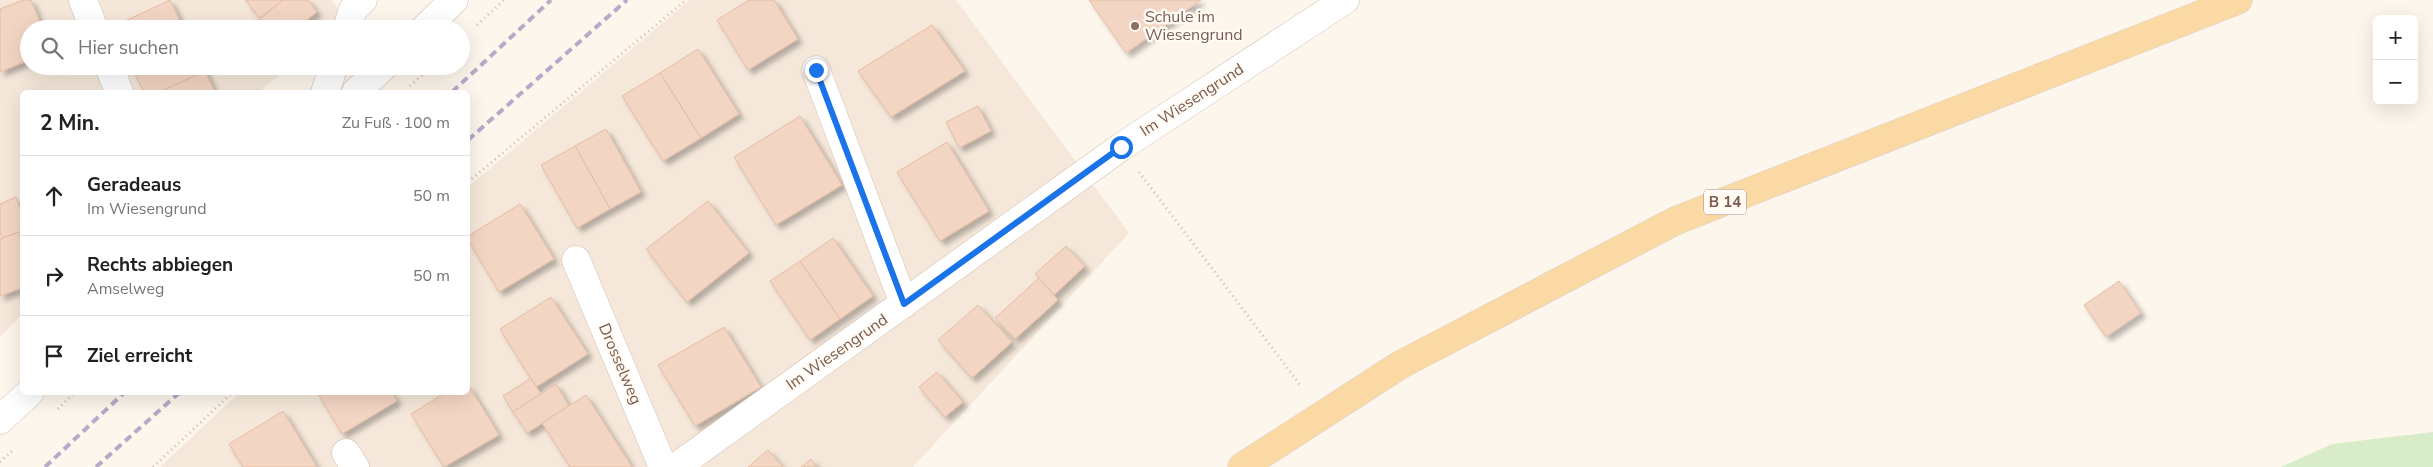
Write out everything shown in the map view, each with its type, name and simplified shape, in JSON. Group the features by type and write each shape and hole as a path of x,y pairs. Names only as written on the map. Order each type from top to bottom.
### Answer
{"main road":[{"name":"B 14","path":"1242,467 1400,365 1675,222 2238,0"}],"street":[{"path":"350,20 353,10 364,0"},
{"path":"433,20 454,0"},
{"name":"Im Wiesengrund","path":"676,467 1121,147 1345,0"},
{"path":"85,1 91,20"},
{"path":"816,70 904,304"},
{"path":"112,75 118,90"},
{"path":"326,90 331,75"},
{"path":"358,90 374,75"},
{"name":"Drosselweg","path":"576,260 663,467"},
{"path":"0,420 27,395"}],"path":[{"path":"475,26 504,0"},
{"path":"470,180 686,0"},
{"path":"405,90 422,75"},
{"path":"1121,147 1302,386"},
{"path":"153,467 230,395"}],"shaded area":[{"path":"0,0 332,0 345,18 343,20 20,20 20,75 279,75 261,90 20,90 20,316 0,337"},
{"path":"690,0 956,0 1129,233 913,467 160,467 237,395 470,395 470,185"}],"green space":[{"path":"2433,432 2433,467 2281,467 2332,444"}],"building":[{"path":"23,0 31,0 39,20 20,20 20,64 0,72 0,9"},
{"path":"170,0 180,20 127,20"},
{"path":"245,0 283,0 260,18"},
{"path":"283,0 308,0 317,12 307,20 258,20"},
{"path":"749,0 774,0 798,39 748,70 717,20"},
{"name":"Schule im Wiesengrund","path":"1089,0 1201,0 1126,53"},
{"path":"932,25 965,71 891,117 858,71"},
{"path":"698,49 739,114 701,138 660,73"},
{"path":"660,73 701,138 663,161 622,96"},
{"path":"136,75 196,75 164,90 143,90"},
{"path":"196,75 207,75 214,90 164,90"},
{"path":"978,106 991,131 959,148 946,122"},
{"path":"800,116 842,185 776,225 734,157"},
{"path":"606,129 641,192 610,209 575,146"},
{"path":"947,142 989,211 940,241 897,172"},
{"path":"575,146 610,209 577,228 541,165"},
{"path":"16,197 20,208 20,232 2,238 0,232 0,204"},
{"path":"708,201 749,253 687,302 646,249"},
{"path":"520,204 554,259 499,292 470,243 470,235"},
{"path":"19,232 20,235 20,289 0,296 0,239"},
{"path":"833,238 873,296 840,319 800,261"},
{"path":"1066,246 1085,266 1054,295 1035,274"},
{"path":"800,261 840,319 810,340 770,281"},
{"path":"1039,278 1058,300 1015,339 995,318"},
{"path":"2119,281 2141,313 2106,337 2084,305"},
{"path":"551,297 588,354 536,387 500,329"},
{"path":"978,305 1012,342 972,378 938,340"},
{"path":"724,327 761,387 695,426 658,365"},
{"path":"937,372 963,402 945,417 919,387"},
{"path":"531,378 541,394 513,412 503,396"},
{"path":"556,384 569,406 527,433 513,412"},
{"path":"470,387 499,435 444,467 411,414 441,395 470,395"},
{"path":"319,395 394,395 397,401 342,434"},
{"path":"586,395 632,467 570,467 542,423"},
{"path":"283,411 317,467 243,467 229,444"},
{"path":"768,450 783,467 748,467"},
{"path":"811,459 817,467 801,467"}],"railway":[{"path":"454,90 551,0"},
{"path":"470,138 627,0"},
{"path":"45,467 122,395"},
{"path":"96,467 177,395"}],"place":[{"name":"Schule im Wiesengrund","path":"1135,26"}],"route":[{"path":"816,70 904,304 1121,147"}]}
